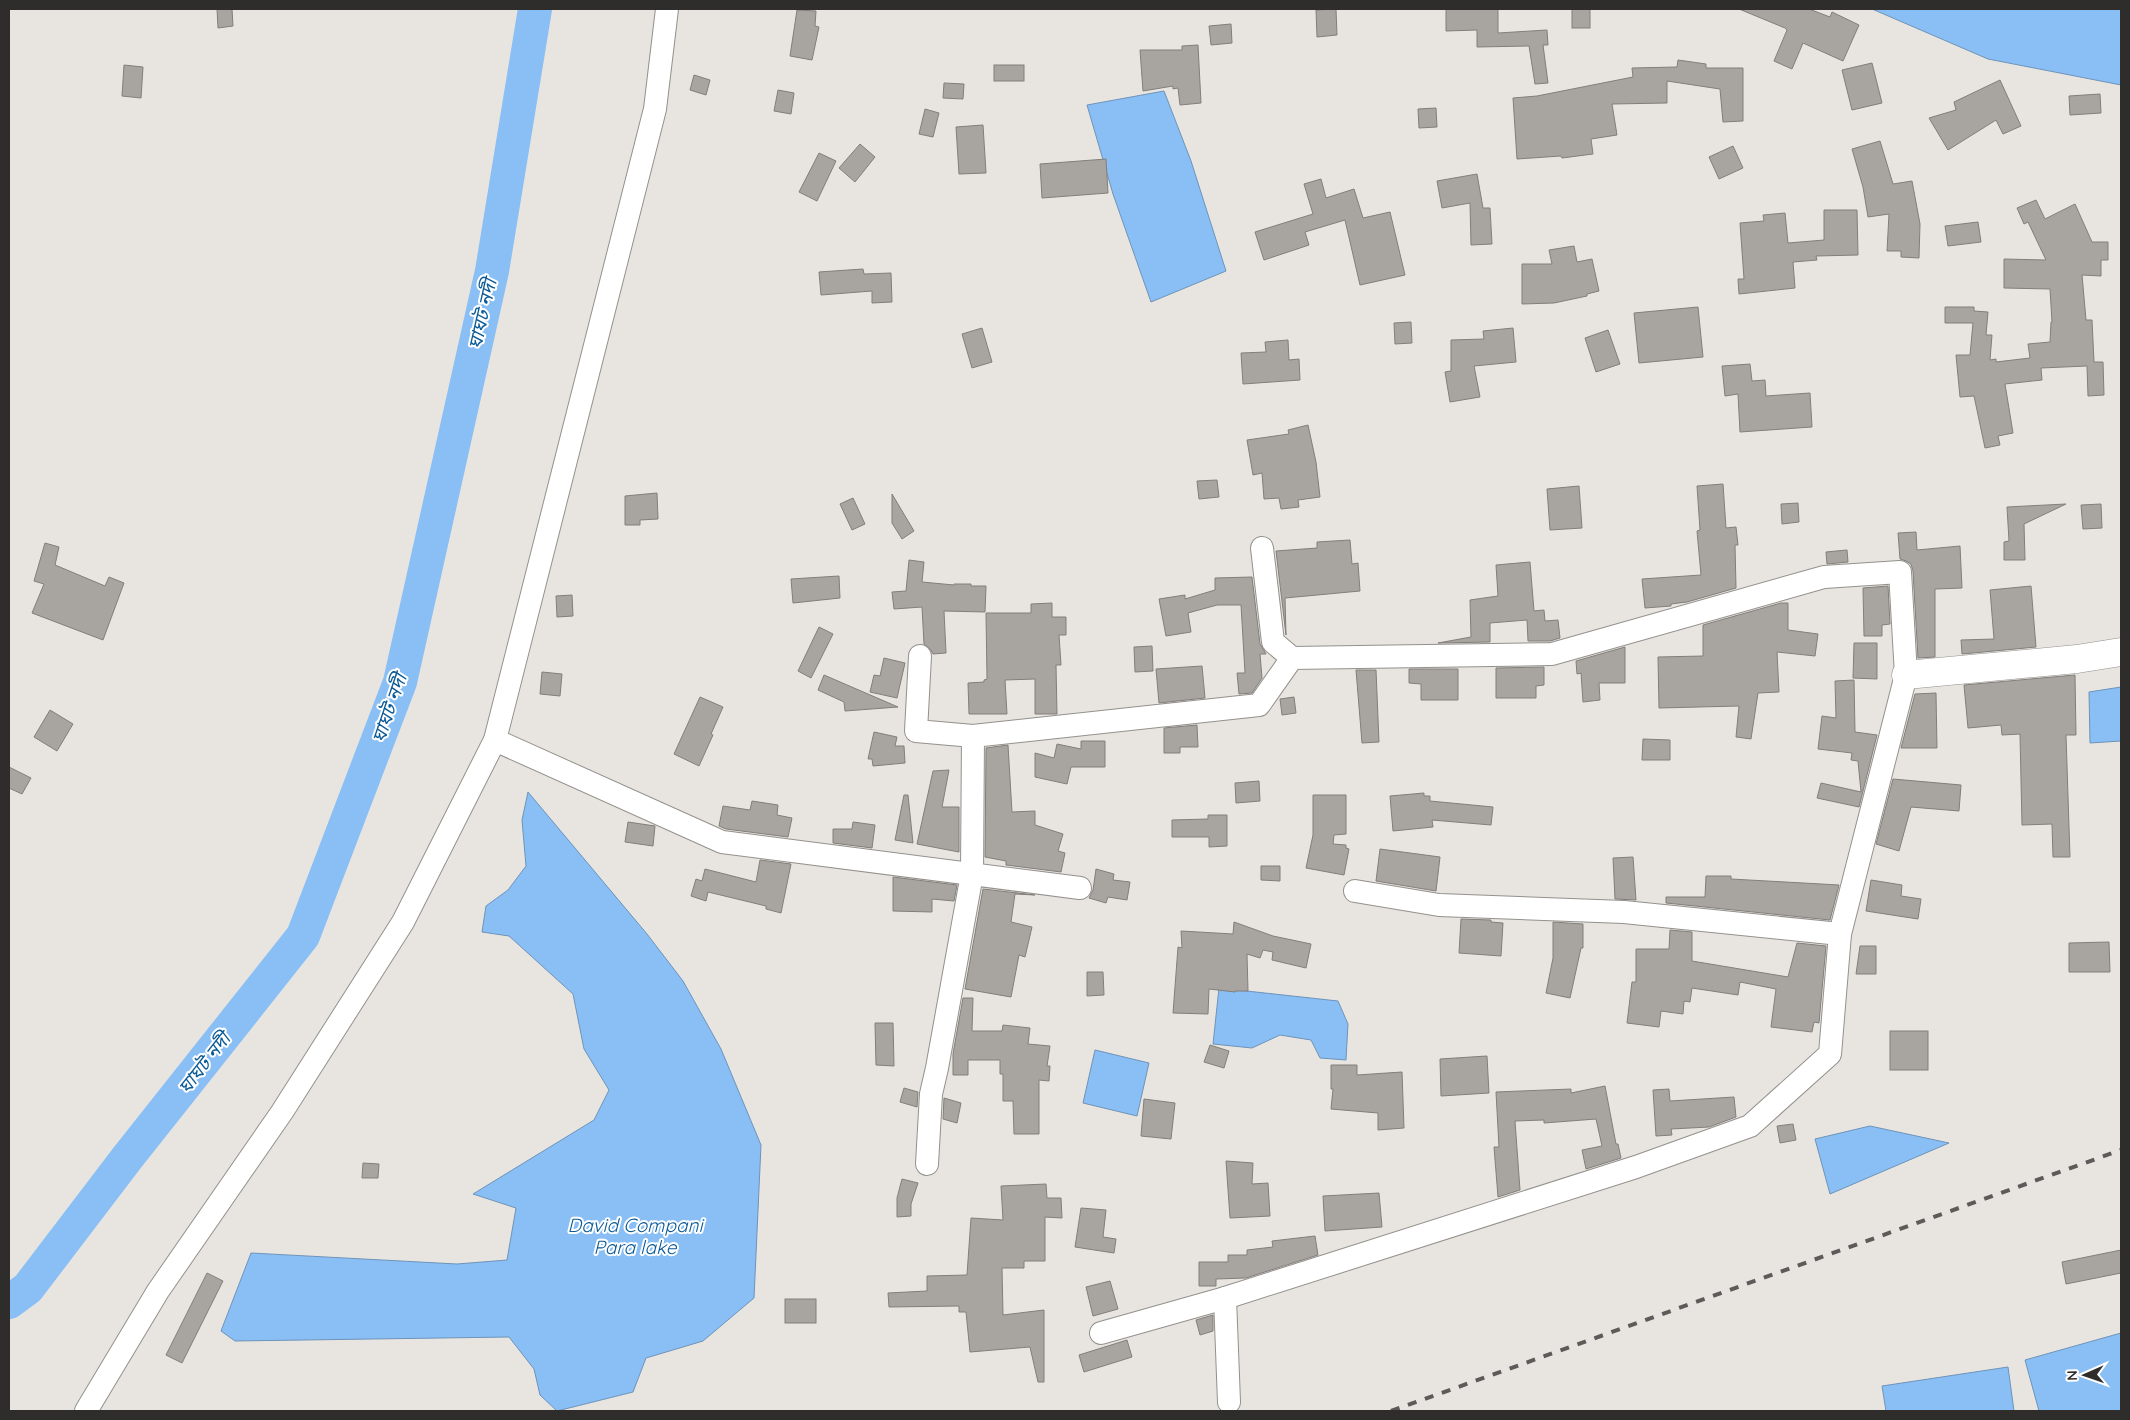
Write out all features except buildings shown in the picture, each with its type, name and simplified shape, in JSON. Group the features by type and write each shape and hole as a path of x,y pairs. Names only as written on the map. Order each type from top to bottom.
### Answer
{"street":[{"path":"86,1411 158,1291 282,1112 403,922 496,740 655,109 667,9"},
{"path":"1100,1333 1225,1298 1636,1167 1750,1126 1830,1054 1840,934 1906,675 1900,572 1824,577 1552,654 1292,658 1273,642 1262,548"},
{"path":"1906,675 2076,659 2121,652"},
{"path":"920,656 916,731 973,736 1259,705 1292,658"},
{"path":"927,1164 931,1094 972,874 973,736"},
{"path":"496,740 722,842 1080,888"},
{"path":"1355,891 1439,905 1624,912 1840,934"},
{"path":"1225,1298 1229,1402"}],"water":[{"path":"1872,9 2121,9 2121,85 1988,59"},
{"path":"1164,91 1191,161 1226,271 1151,302 1113,194 1087,105"},
{"path":"2121,687 2121,741 2090,743 2089,692"},
{"name":"David Compani Para lake","path":"528,792 647,934 683,981 721,1049 761,1145 754,1298 703,1341 646,1358 633,1392 557,1411 540,1395 534,1369 509,1337 235,1341 221,1331 251,1253 457,1264 507,1260 516,1208 473,1194 594,1120 609,1090 584,1049 573,994 509,936 482,932 486,906 508,890 526,866 522,820"},
{"path":"1219,988 1338,1001 1348,1024 1346,1060 1320,1058 1311,1040 1280,1035 1252,1048 1213,1044"},
{"path":"1095,1050 1149,1063 1137,1116 1083,1103"},
{"path":"1870,1126 1949,1143 1830,1194 1815,1139"},
{"path":"2121,1333 2121,1411 2039,1411 2025,1360"},
{"path":"2008,1367 2014,1411 1886,1411 1882,1386"}],"waterway":[{"name":"ঘাঘট নদী","path":"9,1302 28,1288 127,1158 303,936 400,682 492,271 535,9"}],"railway":[{"path":"1391,1411 2121,1150"}]}
